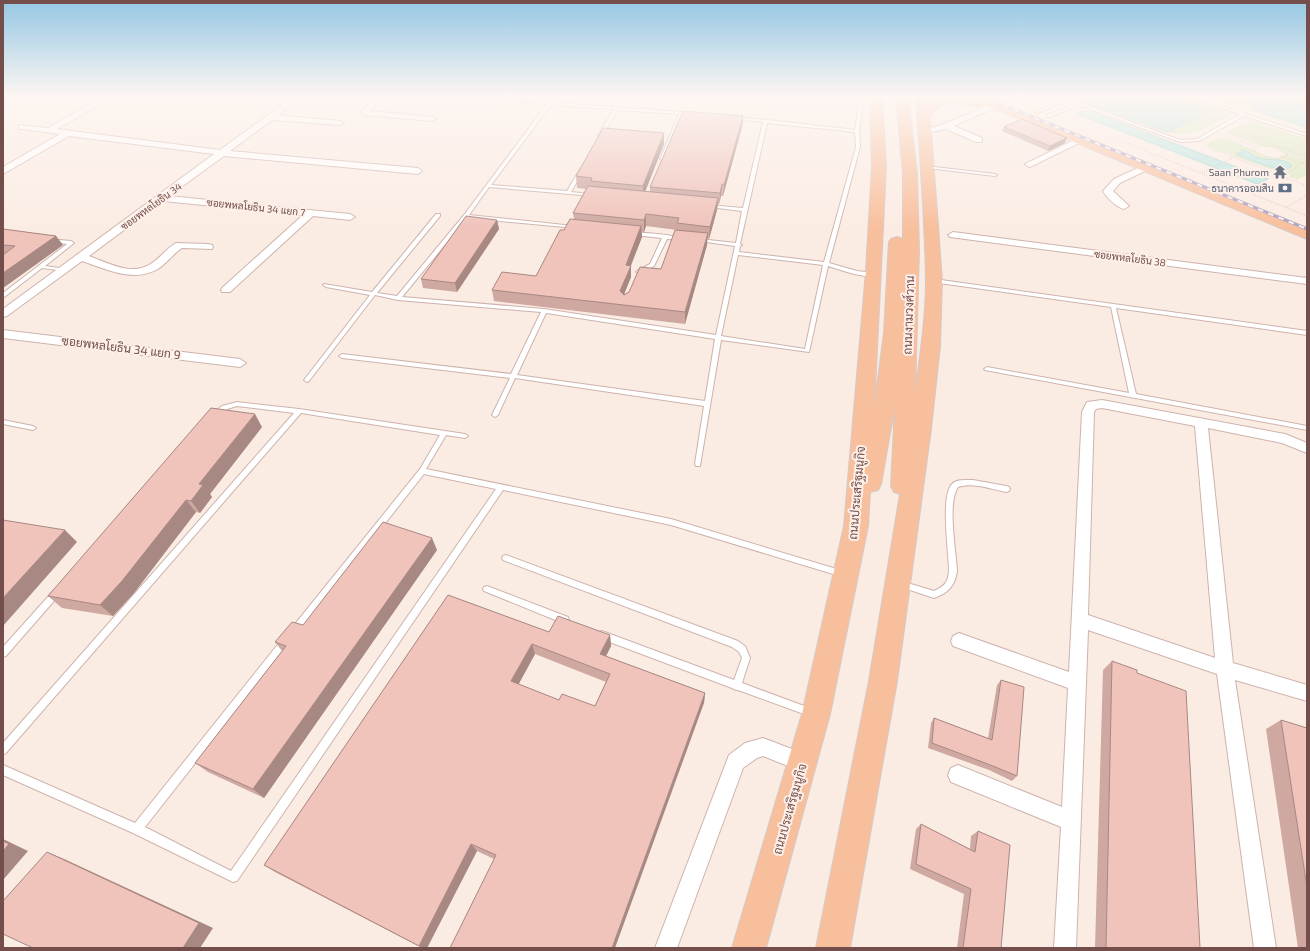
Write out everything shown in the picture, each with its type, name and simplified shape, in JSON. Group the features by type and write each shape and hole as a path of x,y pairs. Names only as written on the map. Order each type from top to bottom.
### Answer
{"main road":[{"name":"ถนนประเสริฐมนูกิจ","path":"749,948 816,714 856,526 874,276 879,167 878,141"},
{"path":"895,141 897,209"},
{"name":"ถนนงามวงศ์วาน","path":"906,533 902,463 907,383 911,251 910,173 907,141"},
{"path":"833,948 884,680 897,583 921,429 930,353 934,281 926,141"},
{"path":"1102,141 1265,211"},
{"path":"1109,141 1216,183 1307,234"},
{"path":"1077,142 1142,169 1265,211 1307,222"},
{"name":"ถนนงามวงศ์วาน","path":"856,526 876,459 889,373 897,225"}],"street":[{"path":"3,171 54,141"},
{"path":"133,141 223,153 418,171"},
{"name":"ซอยพหลโยธิน 34","path":"3,314 238,141"},
{"path":"1029,164 1077,142"},
{"path":"1124,206 1108,191 1117,181 1142,169"},
{"name":"ซอยพหลโยธิน 34 แยก 7","path":"162,198 350,216"},
{"path":"226,290 270,249 281,243 311,213"},
{"name":"ซอยพหลโยธิน 38","path":"953,235 1307,281"},
{"path":"82,257 129,273 134,273 154,266 180,245 208,247"},
{"name":"ซอยพหลโยธิน 34 แยก 9","path":"3,334 240,363"},
{"path":"1065,948 1078,683 1088,412 1092,405 1102,404 1123,407 1285,439 1307,448"},
{"path":"1201,423 1225,669 1265,948"},
{"path":"1080,620 1225,669 1307,693"},
{"path":"959,641 1078,683"},
{"path":"666,948 736,762 752,750 763,748 803,763"},
{"path":"958,775 1071,821"}],"lane":[{"path":"398,298 466,216 521,141"},
{"path":"660,164 669,141"},
{"path":"698,464 718,338 761,141"},
{"path":"326,285 398,298 544,311 807,351 826,264 858,147 858,141"},
{"path":"568,193 583,167"},
{"path":"928,167 995,175"},
{"path":"488,186 599,196"},
{"path":"707,206 745,210"},
{"path":"307,380 374,293 438,215"},
{"path":"466,216 578,228"},
{"path":"625,233 687,239"},
{"path":"636,276 652,265 665,237"},
{"path":"3,296 72,243 46,239"},
{"path":"695,240 739,245"},
{"path":"736,253 826,264 856,273 874,276"},
{"path":"42,267 64,270"},
{"path":"934,281 1307,333"},
{"path":"1113,306 1133,395"},
{"path":"495,415 544,311"},
{"path":"342,356 513,376 708,404"},
{"path":"988,369 1307,428"},
{"path":"209,422 219,410 228,405 299,411 465,436"},
{"path":"3,750 299,411"},
{"path":"3,422 33,428"},
{"path":"137,829 422,472 444,433"},
{"path":"422,472 671,522 846,575"},
{"path":"897,583 934,595 945,590 952,579 950,491 955,485 966,482 1006,489"},
{"path":"3,770 137,829 233,877 501,488"},
{"path":"506,558 735,644 742,648 746,658 736,686"},
{"path":"3,653 61,588"},
{"path":"487,590 577,625"},
{"path":"592,631 736,686 816,714"}],"path":[{"path":"1122,141 1307,216"},
{"path":"1243,141 1256,146 1262,145 1278,148 1288,155 1279,160 1262,156 1252,150 1256,146"},
{"path":"1262,145 1267,141"},
{"path":"1268,141 1307,157"},
{"path":"1289,150 1307,143"},
{"path":"1205,146 1307,185 1307,178"},
{"path":"1202,173 1211,167 1235,157"},
{"path":"1284,157 1307,165"},
{"path":"1291,171 1307,160"},
{"path":"1287,207 1307,195"}],"green space":[{"path":"1212,141 1233,141 1250,148 1264,156 1278,158 1285,154 1276,148 1262,146 1249,141 1307,141 1307,174 1298,180 1205,145"}],"water":[{"path":"1147,141 1169,141 1268,179 1257,184"},
{"path":"1241,150 1262,159 1285,161 1292,166 1286,170 1270,167 1237,155 1236,153 1243,153"}],"building":[{"path":"595,141 661,141 643,186 591,181 592,178 576,176"},
{"path":"670,141 736,141 724,185 722,184 720,193 650,187"},
{"path":"1039,141 1060,141 1050,146"},
{"path":"588,186 718,198 710,227 677,223 679,218 646,214 644,220 573,213"},
{"path":"466,216 497,220 455,283 421,279"},
{"path":"570,219 641,226 626,265 631,266 620,291 624,295 629,292 640,267 661,269 675,230 708,233 685,312 492,290 502,272 536,276 560,230 564,230"},
{"path":"3,229 56,236 3,273 3,255 15,246 3,245"},
{"path":"211,408 255,414 199,484 203,485 191,501 186,500 122,581 100,605 48,596"},
{"path":"3,520 65,530 3,598"},
{"path":"383,522 432,538 253,789 195,763 286,646 275,642 292,622 303,625"},
{"path":"448,595 549,632 558,616 610,635 600,654 705,693 612,948 450,948 496,855 471,844 419,946 264,865","holes":["532,644 610,674 595,706 562,694 559,700 511,681"]},
{"path":"1112,661 1137,670 1137,673 1186,691 1200,948 1106,948"},
{"path":"1001,680 1024,687 1017,776 932,743 934,718 992,740"},
{"path":"1281,720 1307,728 1307,887"},
{"path":"921,824 975,852 978,831 1010,845 1001,948 963,948 971,889 916,864"},
{"path":"3,841 9,844 3,851"},
{"path":"47,852 199,923 183,948 33,948 3,934 3,901"}],"railway":[{"path":"1092,141 1307,229"}],"place":[{"name":"Saan Phurom","path":"1280,172"},
{"name":"ธนาคารออมสิน","path":"1285,188"}]}
